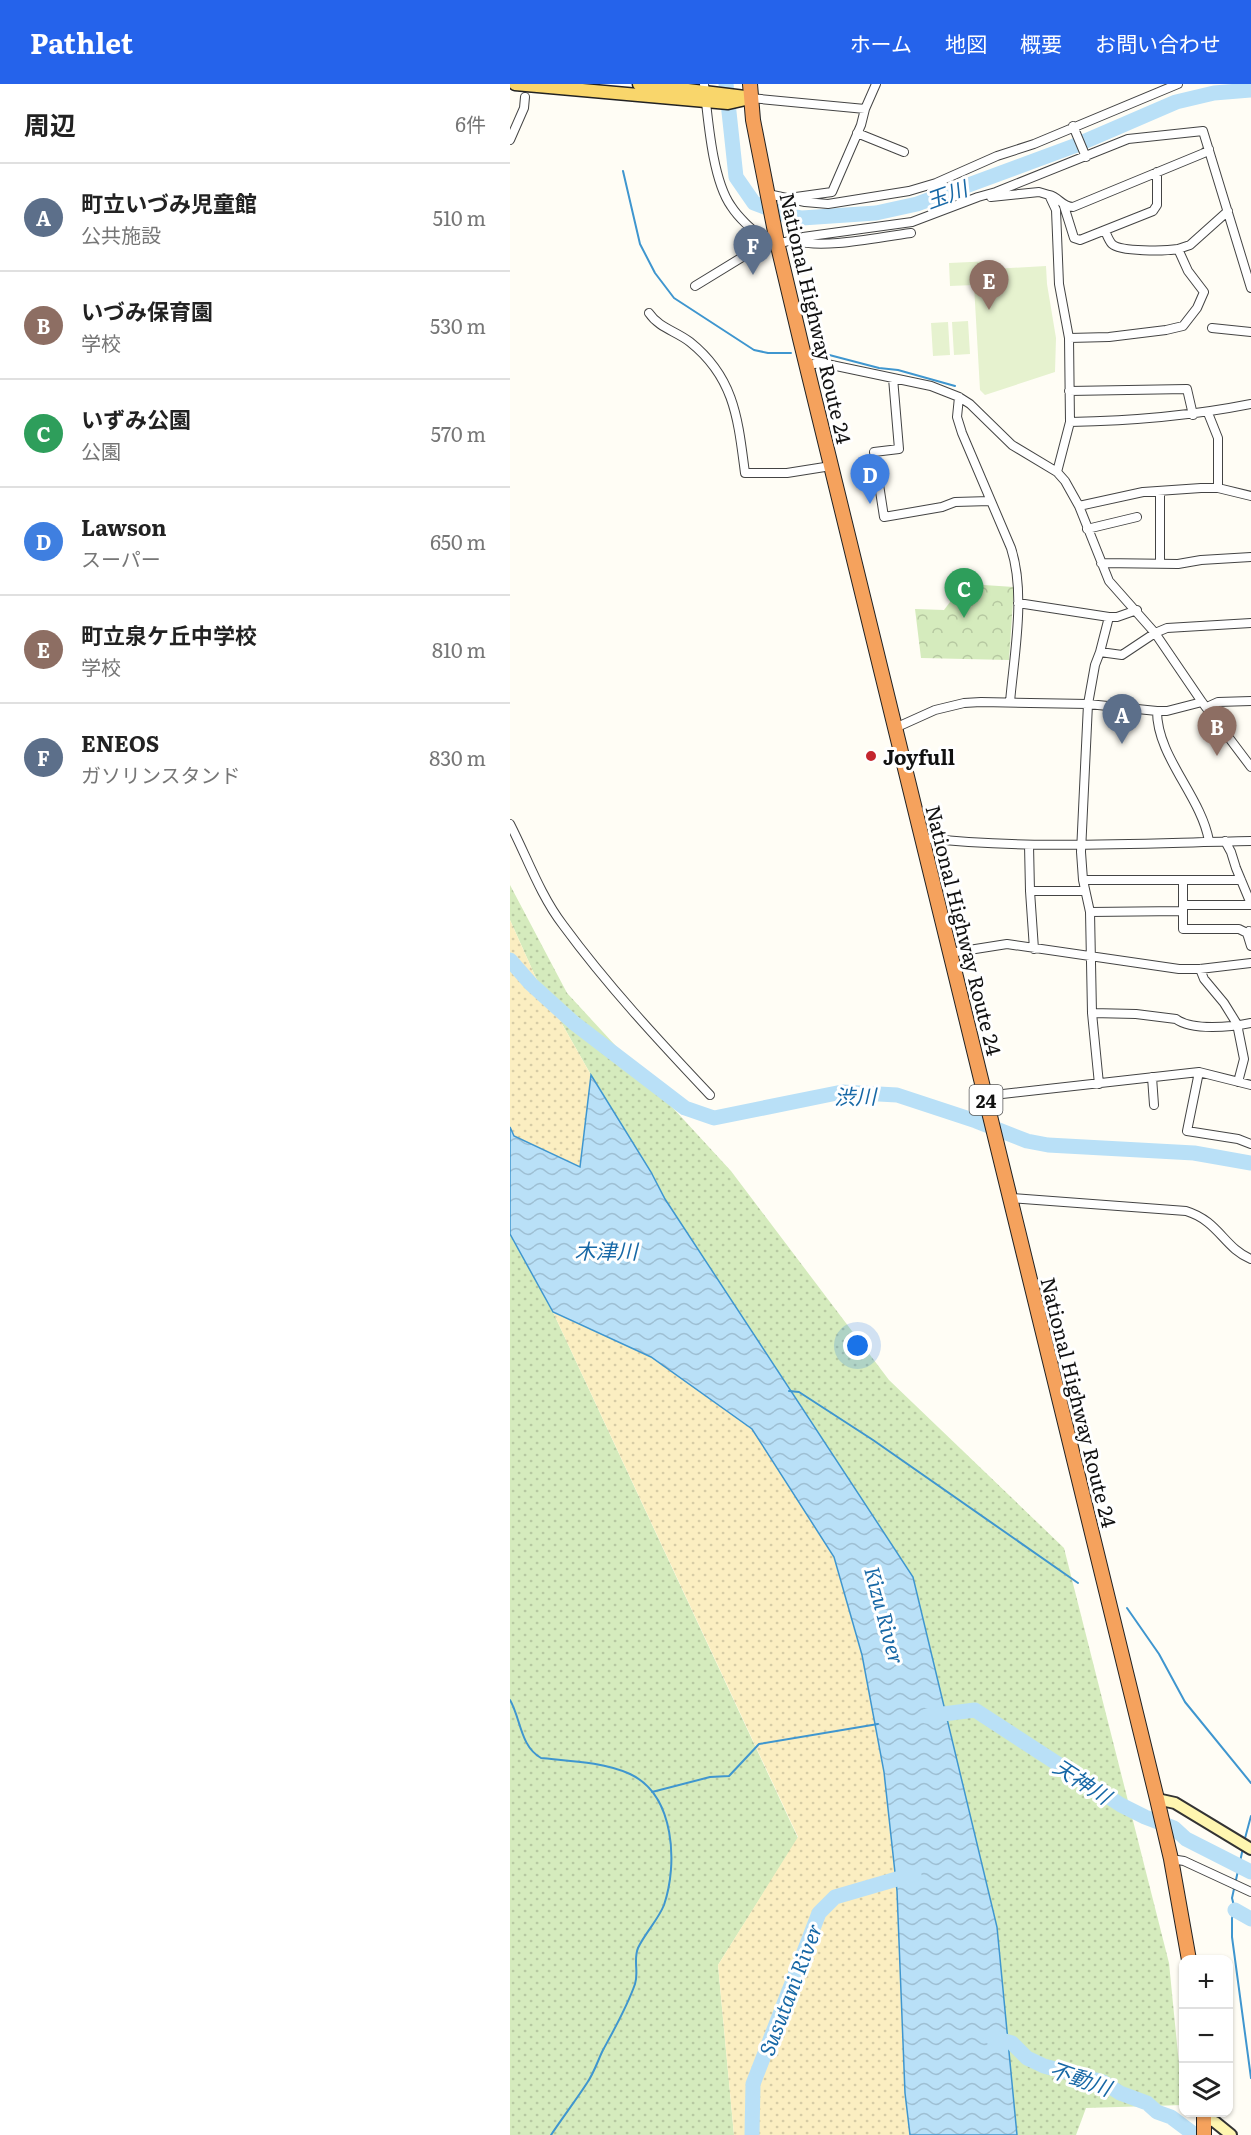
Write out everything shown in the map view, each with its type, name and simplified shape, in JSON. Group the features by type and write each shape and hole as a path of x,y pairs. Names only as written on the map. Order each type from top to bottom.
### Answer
{"highway":[{"name":"National Highway Route 24","path":"750,91 753,120 774,224 772,242 806,365 1011,1198 1157,1799 1171,1859 1188,1955"}],"main road":[{"path":"515,84 708,94"},
{"path":"639,84 708,94 728,103 750,91"}],"street":[{"path":"791,198 832,192 876,84"},
{"path":"768,196 838,204 909,191 936,183 997,156 1035,144 1073,126 1178,84"},
{"path":"750,91 865,109"},
{"path":"708,94 711,140 722,189 738,216 772,242"},
{"path":"510,140 524,108 525,97"},
{"path":"1073,126 1086,157"},
{"path":"695,286 772,242 912,222 1128,140 1203,131 1251,288"},
{"path":"857,134 904,152"},
{"path":"1064,206 1073,207 1209,149"},
{"path":"986,195 992,197 1039,192 1055,196 1064,206 1070,231 1076,240 1080,240 1156,209 1157,172"},
{"path":"1049,195 1056,210 1059,284 1069,338 1070,422 1057,472"},
{"path":"1105,231 1111,243 1116,246 1153,251 1178,249 1190,244 1228,211"},
{"path":"794,240 806,244 829,243 911,233"},
{"path":"1069,338 1109,337 1183,326 1197,308 1204,292 1188,271 1178,249"},
{"path":"649,313 656,323 687,340 712,362 731,396 740,426 745,473 787,473 831,466"},
{"path":"1212,328 1251,332"},
{"path":"806,365 822,363 932,386 959,397 970,404 1011,445 1057,472 1065,481 1079,506 1109,582 1137,610 1155,633 1251,767"},
{"path":"893,378 899,449 874,452 884,517 942,507 955,502 990,501"},
{"path":"1069,391 1187,389 1192,415"},
{"path":"959,397 957,417 1014,557 1018,603 1010,702"},
{"path":"1070,422 1129,421 1192,415 1251,404"},
{"path":"1208,413 1218,438 1218,488"},
{"path":"1079,506 1143,492 1218,488 1251,496"},
{"path":"1160,492 1160,563"},
{"path":"1087,529 1137,517"},
{"path":"1101,563 1178,564 1251,557"},
{"path":"1018,603 1109,617 1117,617 1137,610"},
{"path":"1099,1084 1092,1013 1090,912 1083,880 1082,846 1088,704 1095,665 1109,617"},
{"path":"1100,652 1122,655 1155,633 1167,628 1251,623"},
{"path":"895,728 934,710 964,703 1088,704 1167,711 1218,702 1251,701"},
{"path":"1157,711 1157,720 1167,750 1191,793 1209,841"},
{"path":"510,824 561,924 668,1051 710,1095"},
{"path":"923,838 978,844 1082,846 1251,841"},
{"path":"1090,912 1251,904 1232,852 1225,841"},
{"path":"1029,845 1034,949"},
{"path":"1083,880 1241,880"},
{"path":"1183,880 1183,929 1249,931 1251,946"},
{"path":"1030,891 1085,891"},
{"path":"950,953 1007,944 1179,969 1251,963"},
{"path":"1200,969 1204,979 1224,1002 1237,1024 1244,1059 1238,1082"},
{"path":"1092,1013 1136,1014 1176,1019 1181,1023 1203,1026 1251,1023"},
{"path":"985,1096 1199,1072 1251,1085"},
{"path":"1199,1072 1187,1131 1238,1139 1251,1144"},
{"path":"1152,1077 1154,1105"},
{"path":"1011,1198 1186,1211 1208,1221 1234,1248 1251,1259"},
{"path":"1157,1799 1175,1803 1251,1849"},
{"path":"1171,1859 1184,1861 1251,1892"},
{"path":"1204,2122 1215,2122 1231,2135"}],"green space":[{"path":"993,261 994,269 1046,266 1056,338 1055,372 985,395 980,390 974,285 950,286 949,263"},
{"path":"968,321 970,354 954,355 952,322"},
{"path":"948,322 950,355 933,356 931,323"},
{"path":"969,584 1014,587 1009,660 921,658 915,609 944,610 953,598 967,599"},
{"path":"510,885 567,993 731,1171 889,1380 1064,1548 1169,1963 1179,2064 1179,2105 1086,2108 1076,2135 1017,2135 665,1199 536,978 510,920"},
{"path":"510,1234 553,1312 798,1838 718,1965 734,2135 510,2135"}],"sand":[{"path":"510,920 536,978 591,1075 580,1167 514,1136 510,1127"},
{"path":"553,1312 651,1357 752,1429 834,1557 862,1655 884,1772 897,1891 905,2093 910,2135 734,2135 718,1965 798,1837"}],"water":[{"name":"木津川","path":"591,1075 651,1172 665,1199 913,1577 997,1927 1017,2135 910,2135 905,2093 897,1891 884,1772 862,1655 834,1557 752,1429 651,1357 553,1312 510,1234 510,1127 514,1136 580,1167"}],"waterway":[{"name":"玉川","path":"726,84 736,177 754,203 786,215 802,218 876,213 917,204 1074,146 1176,102 1214,93 1251,90"},
{"path":"623,171 640,244 655,273 674,298 754,350 768,353 791,353"},
{"path":"814,351 955,386"},
{"name":"渋川","path":"510,960 531,984 574,1023 685,1108 714,1118 842,1092 897,1095 976,1121 1027,1141 1048,1145 1194,1153 1251,1163"},
{"path":"789,1391 799,1392 873,1440 1078,1583"},
{"path":"1127,1608 1159,1654 1185,1702 1251,1783"},
{"path":"510,1700 529,1747 541,1758 609,1767 630,1774 645,1784 656,1798 664,1814 671,1851 671,1870 664,1905 638,1948 636,1980 628,2001 589,2079 551,2135"},
{"name":"天神川","path":"927,1716 975,1710 1121,1805 1174,1828 1186,1839 1251,1872"},
{"path":"652,1792 710,1777 729,1776 759,1744 878,1724"},
{"path":"1244,1842 1251,1816"},
{"path":"1243,1848 1232,1898 1235,1910 1232,1918 1232,1937 1251,2078"},
{"name":"Susutani River","path":"752,2135 753,2084 819,1913 835,1897 914,1874"},
{"path":"1235,1910 1251,1919"},
{"name":"不動川","path":"991,2037 1012,2043 1027,2058 1044,2066 1103,2082 1120,2093 1147,2103 1157,2112 1171,2117 1195,2135"}],"place":[{"name":"ENEOS","path":"753,275"},
{"name":"町立泉ケ丘中学校","path":"989,310"},
{"name":"Lawson","path":"870,504"},
{"name":"いずみ公園","path":"964,618"},
{"name":"町立いづみ児童館","path":"1122,744"},
{"name":"Joyfull","path":"871,756"},
{"name":"いづみ保育園","path":"1217,756"}],"water label":[{"name":"Kizu River","path":"886,1615"}]}
